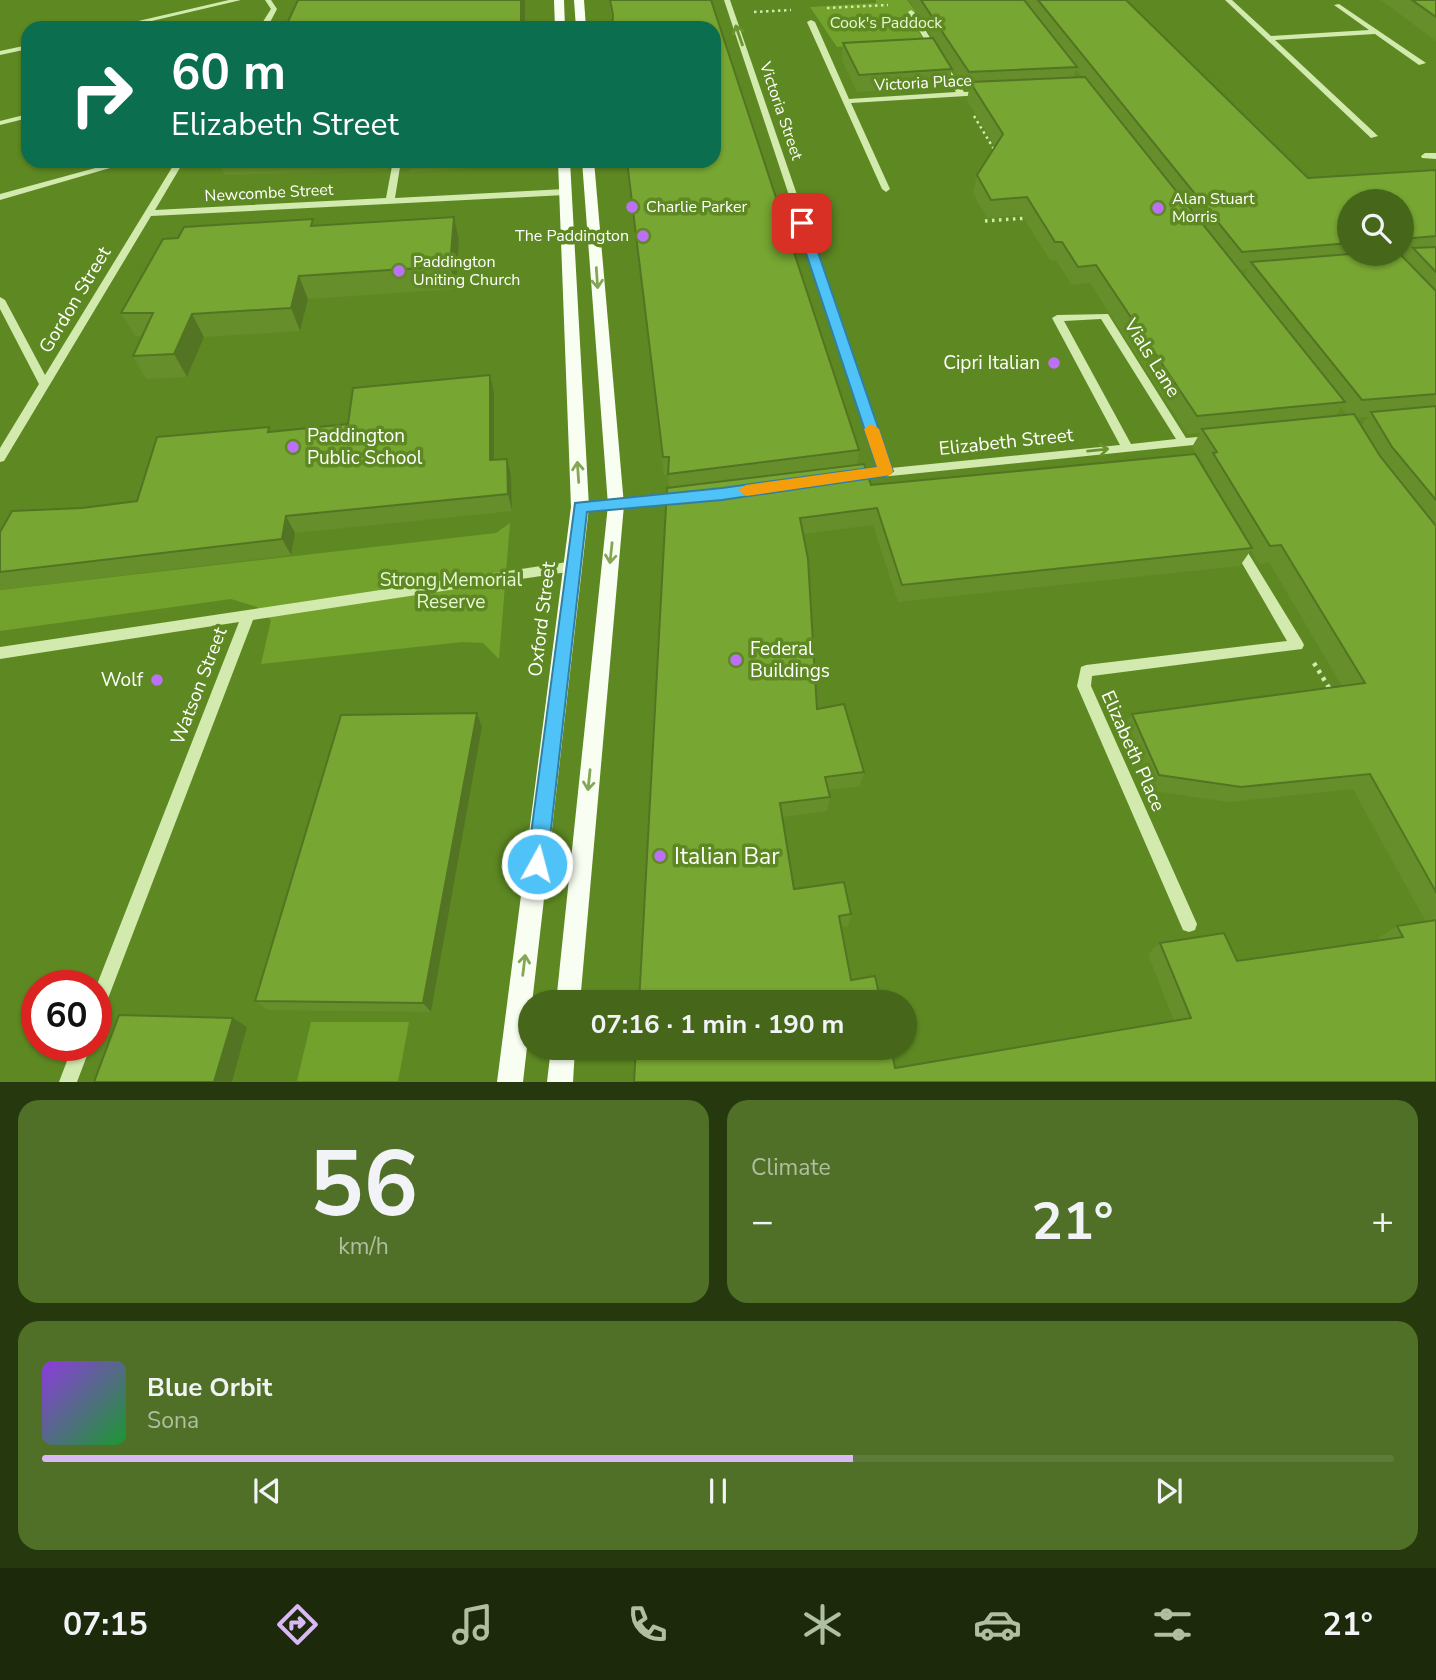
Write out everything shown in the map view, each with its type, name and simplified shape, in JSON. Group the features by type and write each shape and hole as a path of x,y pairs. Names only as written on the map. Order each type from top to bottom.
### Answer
{"main road":[{"path":"559,0 560,21"},
{"path":"579,0 580,21"},
{"name":"Oxford Street","path":"510,1082 580,507 564,168"},
{"path":"569,990 616,505 589,168"},
{"path":"560,1082 562,1060"}],"street":[{"path":"144,21 238,0"},
{"path":"267,21 274,9 268,0"},
{"name":"Victoria Street","path":"727,0 886,471"},
{"path":"1228,0 1374,136"},
{"path":"1337,5 1422,63"},
{"path":"911,12 961,94"},
{"name":"Victoria Place","path":"811,22 886,188"},
{"path":"1269,38 1375,32"},
{"path":"0,53 21,48"},
{"name":"Victoria Place","path":"847,101 989,93"},
{"path":"0,123 21,118"},
{"path":"1425,156 1436,156"},
{"path":"0,197 105,168"},
{"name":"Gordon Street","path":"0,458 176,168"},
{"path":"390,201 396,168"},
{"name":"Newcombe Street","path":"149,213 565,192"},
{"path":"0,300 44,383"},
{"name":"Vials Lane","path":"1128,447 1057,318 1104,316 1182,447"},
{"name":"Elizabeth Street","path":"837,478 1128,447 1182,447 1224,438"},
{"path":"580,507 698,496"},
{"path":"1234,538 1297,645"},
{"path":"249,614 574,566"},
{"name":"Watson Street","path":"0,653 249,614"},
{"name":"Watson Street","path":"111,970 249,614"},
{"name":"Elizabeth Place","path":"1189,924 1088,699 1084,686 1086,671 1297,645"},
{"path":"68,1082 76,1061"}],"path":[{"path":"961,94 995,150"},
{"path":"985,221 1039,217"},
{"path":"1297,645 1308,654 1336,699"}],"green space":[{"name":"Cook's Paddock","path":"876,0 907,0 916,12 907,13 925,42 837,47 810,7 876,3"},
{"name":"Strong Memorial Reserve","path":"510,523 499,659 483,643 462,642 261,664 271,620 257,607 231,599 0,631 0,590 496,533"},
{"path":"311,1022 409,1022 398,1081 297,1081"}],"building":[{"path":"298,0 521,0 521,21 288,21"},
{"path":"610,0 711,0 718,21 613,21"},
{"path":"921,0 1024,0 1077,67 969,72"},
{"path":"1038,0 1126,0 1308,178 1436,170 1436,236 1414,238 1414,189 1337,189 1337,244 1242,252"},
{"path":"1412,0 1436,0 1436,17"},
{"path":"721,30 859,450 668,474 669,457 663,457 628,168 721,168"},
{"path":"933,38 952,69 859,75 843,43"},
{"path":"1085,77 1345,402 1197,416 1096,265 1078,267 1062,242 1055,242 1027,197 991,200 977,175 1003,134 970,82"},
{"path":"454,217 450,266 299,276 291,308 192,314 174,354 133,356 153,313 121,313 163,239 178,238 184,227 313,219 311,226"},
{"path":"1436,247 1436,272 1414,249"},
{"path":"1337,255 1337,266 1412,266 1436,291 1436,394 1362,400 1251,262"},
{"path":"490,375 490,460 507,459 508,494 286,516 282,539 0,572 0,532 12,511 82,508 137,501 157,437 269,427 268,432 348,424 353,388"},
{"path":"1436,406 1436,500 1392,447 1371,412"},
{"path":"1354,414 1380,456 1436,526 1436,892 1370,774 1241,787 1159,775 1132,714 1365,683 1281,545 1270,546 1213,453 1217,452 1202,429"},
{"path":"1195,454 1252,548 902,585 877,508 800,518 808,559 817,709 844,704 864,772 825,777 830,797 780,803 794,889 844,882 851,914 839,916 851,980 875,976 878,990 640,990 667,488 864,464 871,485"},
{"path":"477,713 423,1003 255,1001 341,715"},
{"path":"1436,920 1436,1082 634,1082 635,1060 893,1060 895,1068 1191,1018 1160,943 1224,933 1237,961 1403,937 1397,926"},
{"path":"119,1015 233,1018 214,1082 94,1082 102,1061 112,1061 112,1034"}],"slow traffic":[{"path":"746,490 886,471 871,429"}],"place":[{"name":"Charlie Parker","path":"632,207"},
{"name":"Alan Stuart Morris","path":"1158,208"},
{"name":"The Paddington","path":"643,236"},
{"name":"Paddington Uniting Church","path":"399,271"},
{"name":"Cipri Italian","path":"1054,363"},
{"name":"Paddington Public School","path":"293,447"},
{"name":"Federal Buildings","path":"736,660"},
{"name":"Wolf","path":"157,680"},
{"name":"Italian Bar","path":"660,856"}],"route":[{"path":"537,864 580,507 722,494 886,471 802,223"}]}
